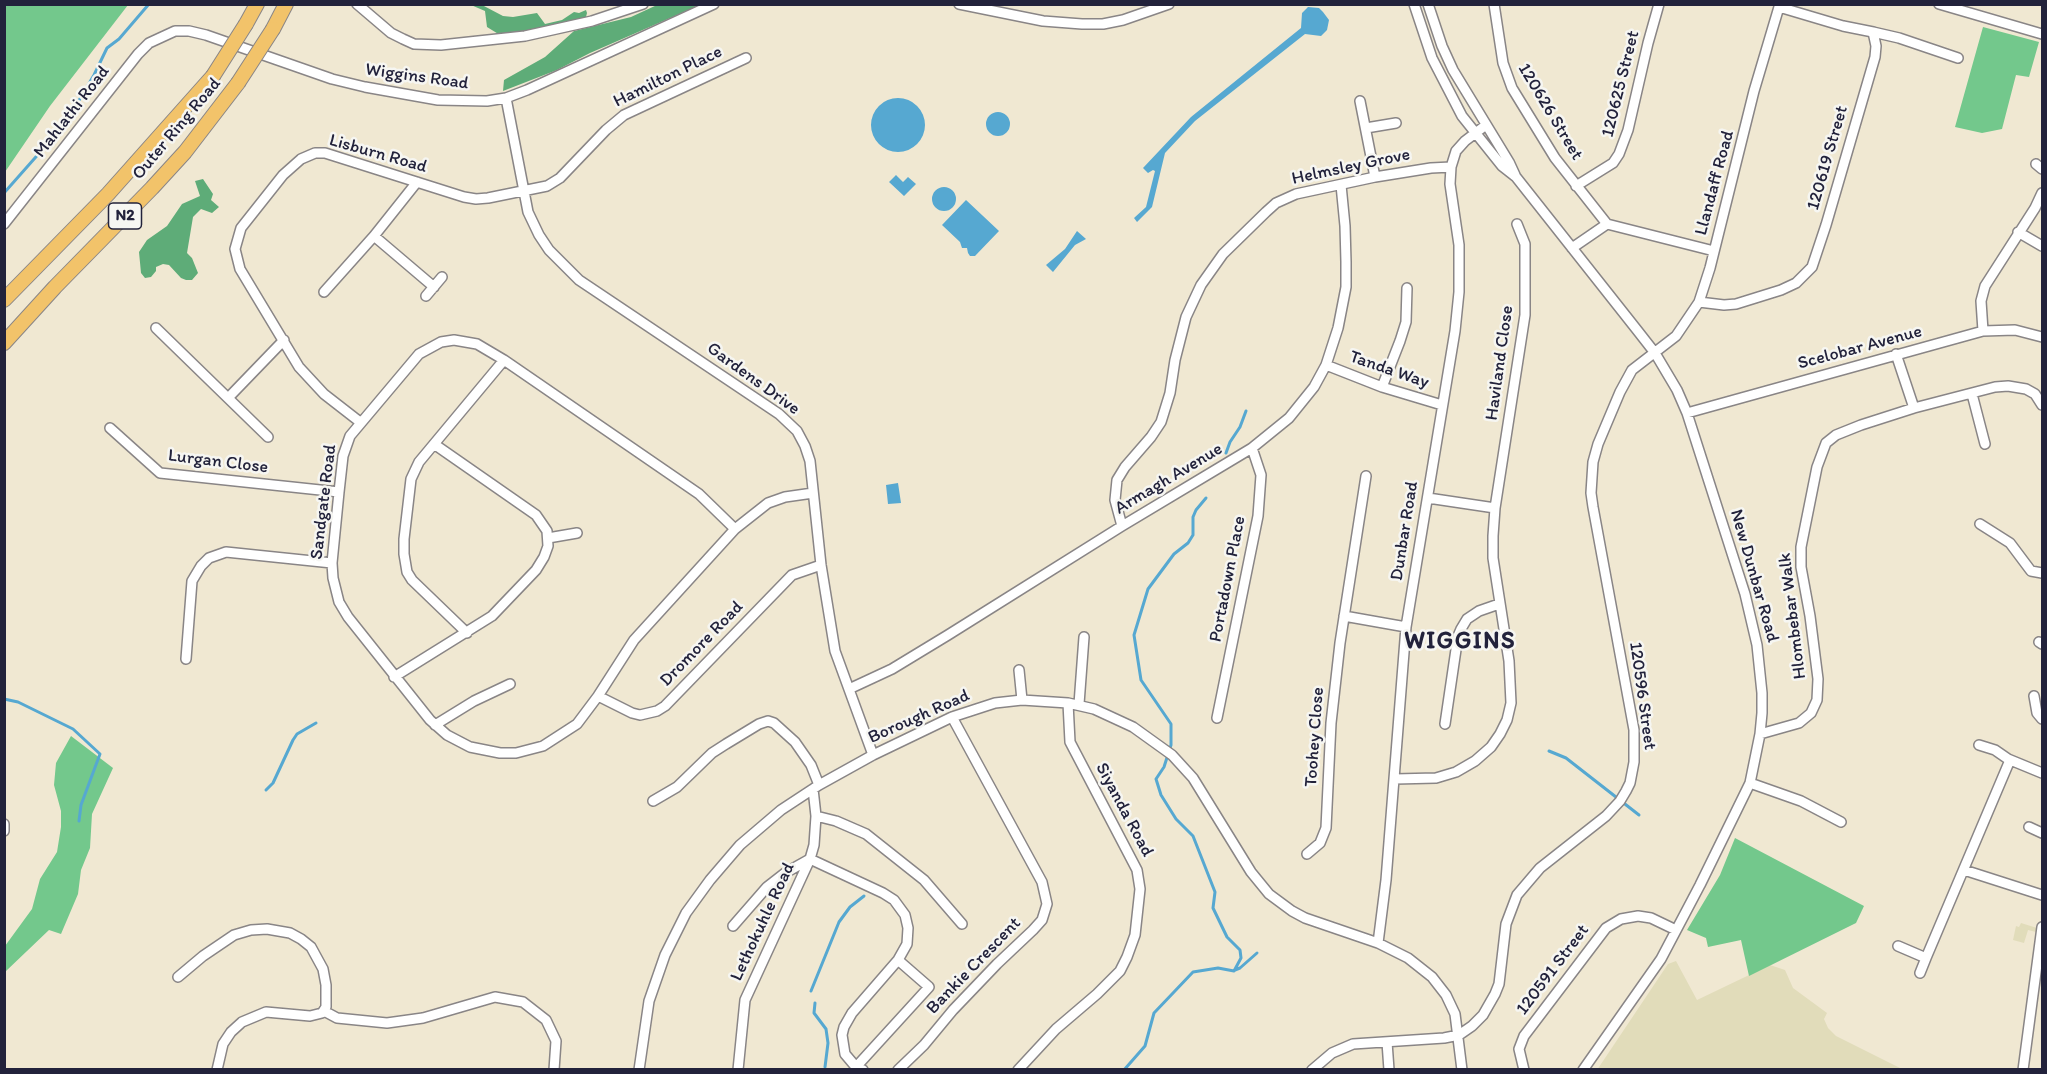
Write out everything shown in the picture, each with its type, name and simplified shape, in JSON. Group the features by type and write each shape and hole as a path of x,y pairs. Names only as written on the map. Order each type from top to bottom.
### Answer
{"highway":[{"name":"Outer Ring Road","path":"4,300 108,195 213,76 256,4"},
{"name":"Outer Ring Road","path":"4,343 172,166 238,84 286,4"}],"street":[{"path":"357,4 385,28 403,39 414,44 441,45 525,36 592,21 643,4"},
{"name":"Wiggins Road","path":"175,31 206,35 332,78 404,95 464,102 506,98 527,90 714,4"},
{"path":"959,4 1043,21 1082,24 1103,24 1123,20 1169,4"},
{"path":"1414,4 1418,22 1432,58 1451,98 1474,133"},
{"path":"1428,4 1442,46 1467,95 1486,124 1456,151 1451,166"},
{"name":"120626 Street","path":"1494,4 1503,63 1512,88 1555,158 1607,224"},
{"name":"120625 Street","path":"1576,186 1613,163 1619,154 1628,130 1659,4"},
{"path":"1939,4 2043,34"},
{"name":"Llandaff Road","path":"1655,353 1676,336 1699,302 1754,91 1779,7 1843,26 1873,32"},
{"name":"Mahlathi Road","path":"4,224 138,54 149,43 175,31"},
{"path":"1873,32 1899,38 1958,58"},
{"name":"120619 Street","path":"1699,302 1736,304 1773,293 1796,283 1812,267 1875,57 1876,46 1873,32"},
{"name":"Hamilton Place","path":"523,192 547,186 560,178 606,130 624,115 746,58"},
{"name":"Gardens Drive","path":"506,98 528,212 539,235 562,265 579,280 779,414 796,431 805,446 810,461 821,565 835,651 873,755"},
{"path":"1360,100 1375,177"},
{"path":"1366,129 1396,123"},
{"name":"New Dunbar Road","path":"1486,124 1509,162 1515,177"},
{"name":"New Dunbar Road","path":"1474,133 1502,166 1515,177 1655,353 1687,413 1751,618 1761,672 1760,734 1750,783 1676,930 1648,978 1583,1070"},
{"name":"Lisburn Road","path":"360,422 313,383 299,367 240,269 236,257 237,238 241,228 261,201 289,170 301,159 315,153 334,154 476,199 523,192"},
{"name":"Helmsley Grove","path":"1122,526 1116,509 1117,480 1161,422 1170,393 1182,332 1201,285 1223,254 1276,203 1296,194 1375,177 1451,166"},
{"name":"Dunbar Road","path":"1378,943 1386,880 1406,627 1455,332 1459,292 1459,245 1450,184 1451,166"},
{"path":"324,292 374,236 417,182"},
{"name":"Armagh Avenue","path":"849,689 892,669 1252,448 1289,418 1302,404 1326,365 1338,328 1346,287 1345,226 1341,185"},
{"path":"1983,331 1981,301 1985,286 2043,193"},
{"name":"Haviland Close","path":"1395,778 1436,778 1456,772 1475,761 1491,747 1500,734 1507,720 1511,703 1509,661 1493,558 1495,508 1525,315 1525,244 1517,224"},
{"path":"1572,248 1607,224 1714,251"},
{"path":"2018,232 2043,246"},
{"path":"374,236 434,287"},
{"path":"426,296 442,277"},
{"path":"1382,387 1406,321 1407,288"},
{"path":"156,328 268,437"},
{"name":"Scelobar Avenue","path":"1687,413 1983,331 2015,330 2043,337"},
{"path":"229,398 284,340"},
{"name":"Sandgate Road","path":"735,529 699,494 504,360 477,344 454,340 435,345 419,354 360,422 346,445 332,563 335,590 339,602 394,677 435,725 447,735 470,747 492,752 516,753 543,746 577,724 634,640 735,529 768,503 785,497 813,493"},
{"name":"120596 Street","path":"1459,1035 1483,1015 1495,994 1506,924 1516,895 1540,868 1613,810 1626,791 1632,774 1634,730 1594,516 1591,479 1598,444 1620,392 1632,370 1655,353"},
{"path":"1896,354 1914,408"},
{"path":"467,633 412,580 405,563 404,538 411,479 419,462 504,360"},
{"name":"Tanda Way","path":"1326,365 1382,387 1442,405"},
{"name":"Hlombebar Walk","path":"1760,734 1799,723 1811,713 1817,700 1818,679 1801,567 1801,547 1804,524 1823,450 1831,438 1842,431 1914,408 1995,387 2016,387 2034,394 2043,405"},
{"path":"1972,394 1985,444"},
{"name":"Lurgan Close","path":"110,428 160,473 339,492"},
{"path":"394,677 492,616 536,570 544,557 548,538 547,531 537,515 434,444"},
{"name":"Portadown Place","path":"1217,718 1258,516 1261,475 1252,448"},
{"name":"Toohey Close","path":"1308,854 1320,843 1326,828 1331,723 1344,616 1366,476"},
{"path":"1428,498 1495,508"},
{"path":"1980,524 2010,543 2031,571 2043,573"},
{"path":"548,538 577,533"},
{"path":"186,659 191,589 195,575 208,558 217,554 239,553 332,563"},
{"name":"Dromore Road","path":"598,696 632,713 640,715 657,711 665,706 792,575 821,565"},
{"path":"1445,724 1461,628 1467,619 1479,611 1499,604"},
{"path":"1344,616 1406,627"},
{"path":"1079,704 1084,638"},
{"path":"1019,670 1022,700"},
{"path":"435,725 474,701 510,684"},
{"path":"2034,696 2036,708 2043,719"},
{"name":"Borough Road","path":"639,1070 649,1001 665,955 686,913 740,845 781,810 873,755 952,717 995,703 1022,700 1079,704 1133,727 1160,745 1183,767 1206,797 1251,872 1269,894 1305,918 1378,943 1417,964 1439,985 1453,1008 1459,1035 1462,1070"},
{"name":"Siyanda Road","path":"1018,1070 1044,1041 1097,994 1120,970 1135,934 1139,898 1137,870 1070,742 1068,703"},
{"name":"Bankie Crescent","path":"898,1070 968,994 1042,920 1047,904 1042,882 952,717"},
{"name":"Lethokuhle Road","path":"653,801 677,787 712,753 759,724 774,723 795,742 811,765 816,787 814,845 810,860 745,999 738,1070"},
{"path":"1979,745 1995,750 2010,760 2043,773"},
{"path":"1920,973 2010,760"},
{"path":"1750,783 1801,801 1840,822"},
{"path":"816,816 836,821 866,834 924,880 962,924"},
{"path":"4,824 4,831"},
{"path":"2029,827 2043,833"},
{"path":"733,926 767,887 790,869 810,860 883,892 900,907 905,915 907,944 898,960 857,1006 844,1027 842,1035 845,1054 860,1068 929,987 898,960"},
{"path":"1964,870 2043,895"},
{"name":"120591 Street","path":"1524,1070 1519,1049 1524,1036 1606,928 1621,919 1638,916 1651,918 1676,930"},
{"path":"2024,1070 2043,927"},
{"path":"178,977 203,956 234,935 251,930 278,930 301,939 318,958 326,985 324,1011"},
{"path":"1898,946 1926,958"},
{"path":"324,1011 337,1018 387,1023 423,1018 495,997 523,1002 546,1020 556,1041 554,1070"},
{"path":"217,1070 223,1044 242,1022 266,1012 310,1016 324,1011"},
{"path":"1312,1070 1332,1053 1353,1044 1430,1040 1459,1035"},
{"path":"1387,1042 1389,1070"}],"shaded area":[{"path":"2021,923 2037,928 2036,932 2028,930 2024,943 2013,940 2016,926 2027,930 2019,927"},
{"path":"1676,961 1697,1000 1770,965 1785,970 1793,988 1827,1013 1824,1019 1828,1028 1836,1036 1902,1069 1597,1070 1668,964"}],"green space":[{"path":"5,4 128,5 50,106 5,172"},
{"path":"471,5 482,5 503,16 513,17 537,13 545,24 562,20 574,12 579,13 586,10 587,13 586,17 580,19 522,33 509,32 500,35 487,27 485,11"},
{"path":"657,5 700,5 590,53 557,70 503,91 504,80 545,57 574,31 631,17"},
{"path":"1983,27 2039,42 2029,77 2016,75 2002,129 1982,133 1955,127"},
{"path":"203,179 213,194 211,200 219,207 212,213 201,209 193,217 187,253 192,258 198,273 192,280 186,280 181,278 169,265 163,264 156,267 151,277 145,278 141,273 139,252 147,240 167,226 182,204 200,196 195,181"},
{"path":"71,736 113,768 92,814 90,848 81,870 78,894 61,934 49,930 5,972 5,946 32,909 40,879 57,852 61,811 54,785 56,763"},
{"path":"1735,838 1864,906 1856,923 1749,976 1741,940 1708,947 1706,938 1687,930 1720,875"}],"water":[{"path":"1308,7 1319,8 1323,12 1329,20 1327,30 1321,36 1305,34 1195,121 1165,153 1152,207 1137,222 1134,218 1146,207 1155,171 1148,173 1143,168 1191,117 1301,28 1302,13"},
{"path":"893,98 903,98 913,102 921,110 925,125 921,140 913,148 903,152 893,152 883,148 875,140 871,130 871,120 875,110 883,102"},
{"path":"998,112 1007,115 1010,124 1007,133 998,136 989,133 986,124 989,115"},
{"path":"896,175 903,182 908,177 916,184 904,196 889,182"},
{"path":"944,187 953,190 956,199 953,208 944,211 935,208 932,199 935,190"},
{"path":"966,200 999,231 975,256 970,256 967,248 962,248 960,242 942,225"},
{"path":"1077,231 1086,239 1075,245 1053,272 1046,265 1065,249"},
{"path":"898,483 901,503 888,504 886,485"}],"waterway":[{"path":"4,193 65,124 107,48 119,39 149,4"},
{"path":"1226,453 1246,411"},
{"path":"1124,1070 1145,1046 1154,1013 1193,972 1218,968 1234,971 1241,958 1240,950 1227,937 1213,908 1215,892 1193,836 1176,819 1161,795 1156,779 1164,767 1171,745 1171,724 1141,680 1134,635 1148,589 1174,554 1188,543 1193,535 1193,517 1206,498"},
{"path":"4,699 18,702 73,729 100,754 81,805 79,821"},
{"path":"266,790 273,783 297,734 316,723"},
{"path":"1549,751 1566,758 1639,815"},
{"path":"811,991 839,922 850,907 864,896"},
{"path":"1235,970 1257,953"},
{"path":"815,1003 814,1013 826,1029 828,1043 825,1067"}],"district":[{"name":"WIGGINS","path":"1460,642"}]}
